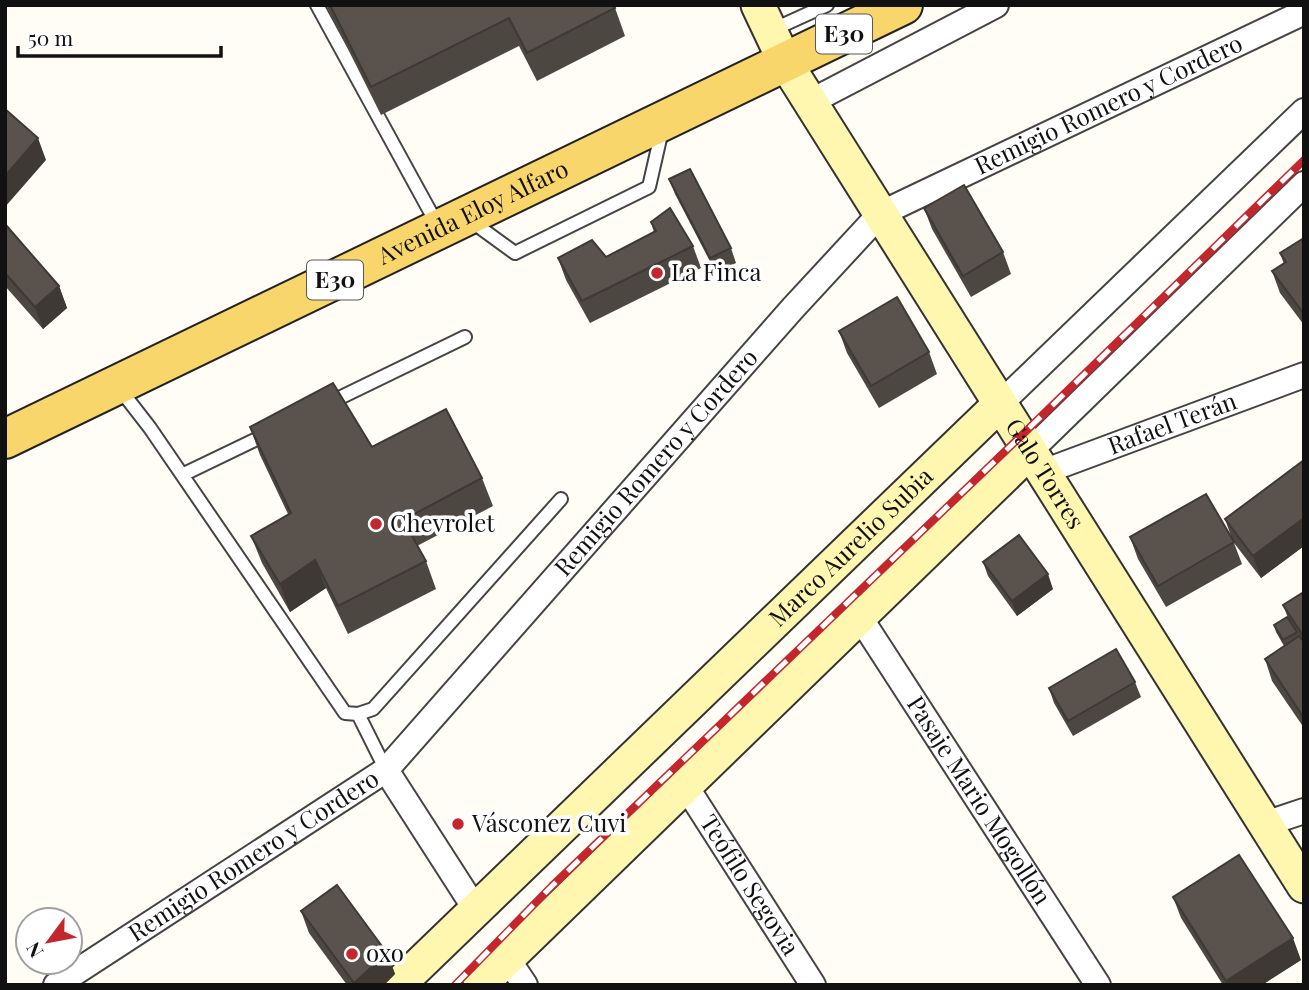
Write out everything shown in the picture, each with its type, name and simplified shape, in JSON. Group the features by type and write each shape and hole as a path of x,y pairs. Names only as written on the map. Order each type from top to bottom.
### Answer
{"main road":[{"name":"Avenida Eloy Alfaro","path":"5,439 664,120 771,33 903,5"},
{"name":"Galo Torres","path":"771,33 810,102 1304,886"},
{"name":"Marco Aurelio Subia","path":"398,985 1000,404"},
{"path":"480,985 516,972 685,785 859,616 1036,462"}],"street":[{"path":"810,102 996,5"},
{"name":"Remigio Romero y Cordero","path":"56,985 386,770 793,308 880,214 1304,12"},
{"name":"Marco Aurelio Subia","path":"1000,404 1304,111"},
{"path":"1036,462 1304,184"},
{"name":"Rafael Terán","path":"1036,462 1304,375"},
{"name":"Pasaje Mario Mogollón","path":"859,616 1098,985"},
{"path":"386,770 476,910"},
{"name":"Teófilo Segovia","path":"685,785 813,985"},
{"path":"1265,824 1304,811"}],"lane":[{"path":"317,5 413,178 453,223 515,253 649,187 664,120"},
{"path":"771,33 827,5"},
{"path":"317,409 465,337"},
{"path":"116,385 150,428 345,713 373,709 561,499"},
{"path":"182,475 281,427"},
{"path":"358,713 386,770"}],"building":[{"path":"330,5 614,5 615,8 527,53 509,18 371,87"},
{"path":"5,109 38,138 5,176"},
{"path":"690,169 731,248 710,258 669,179"},
{"path":"964,185 1003,252 963,276 924,208"},
{"path":"670,208 693,246 582,301 558,258 592,240 606,257 656,231 651,222"},
{"path":"5,224 59,286 35,307 5,273"},
{"path":"1304,238 1304,314 1272,271 1286,262 1280,253"},
{"path":"897,297 929,352 871,386 839,331"},
{"name":"Chevrolet","path":"333,383 372,447 446,409 482,478 403,520 426,561 338,606 315,560 280,584 251,536 291,513 250,427"},
{"path":"1304,460 1304,518 1253,556 1225,519"},
{"path":"1206,494 1234,542 1158,586 1130,537"},
{"path":"1019,535 1048,574 1012,601 983,562"},
{"path":"1302,593 1304,596 1304,637 1283,605"},
{"path":"1287,617 1297,632 1283,640 1274,625"},
{"path":"1299,636 1304,642 1304,718 1265,659"},
{"path":"1116,649 1135,682 1068,721 1049,688"},
{"path":"1239,855 1293,938 1226,981 1173,897"},
{"name":"oxo","path":"337,885 387,953 354,983 301,911"}],"railway":[{"path":"455,985 552,886 1304,160"}],"place":[{"name":"La Finca","path":"657,273"},
{"name":"Chevrolet","path":"376,524"},
{"name":"Vásconez Cuvi","path":"458,824"},
{"name":"oxo","path":"352,954"}]}
